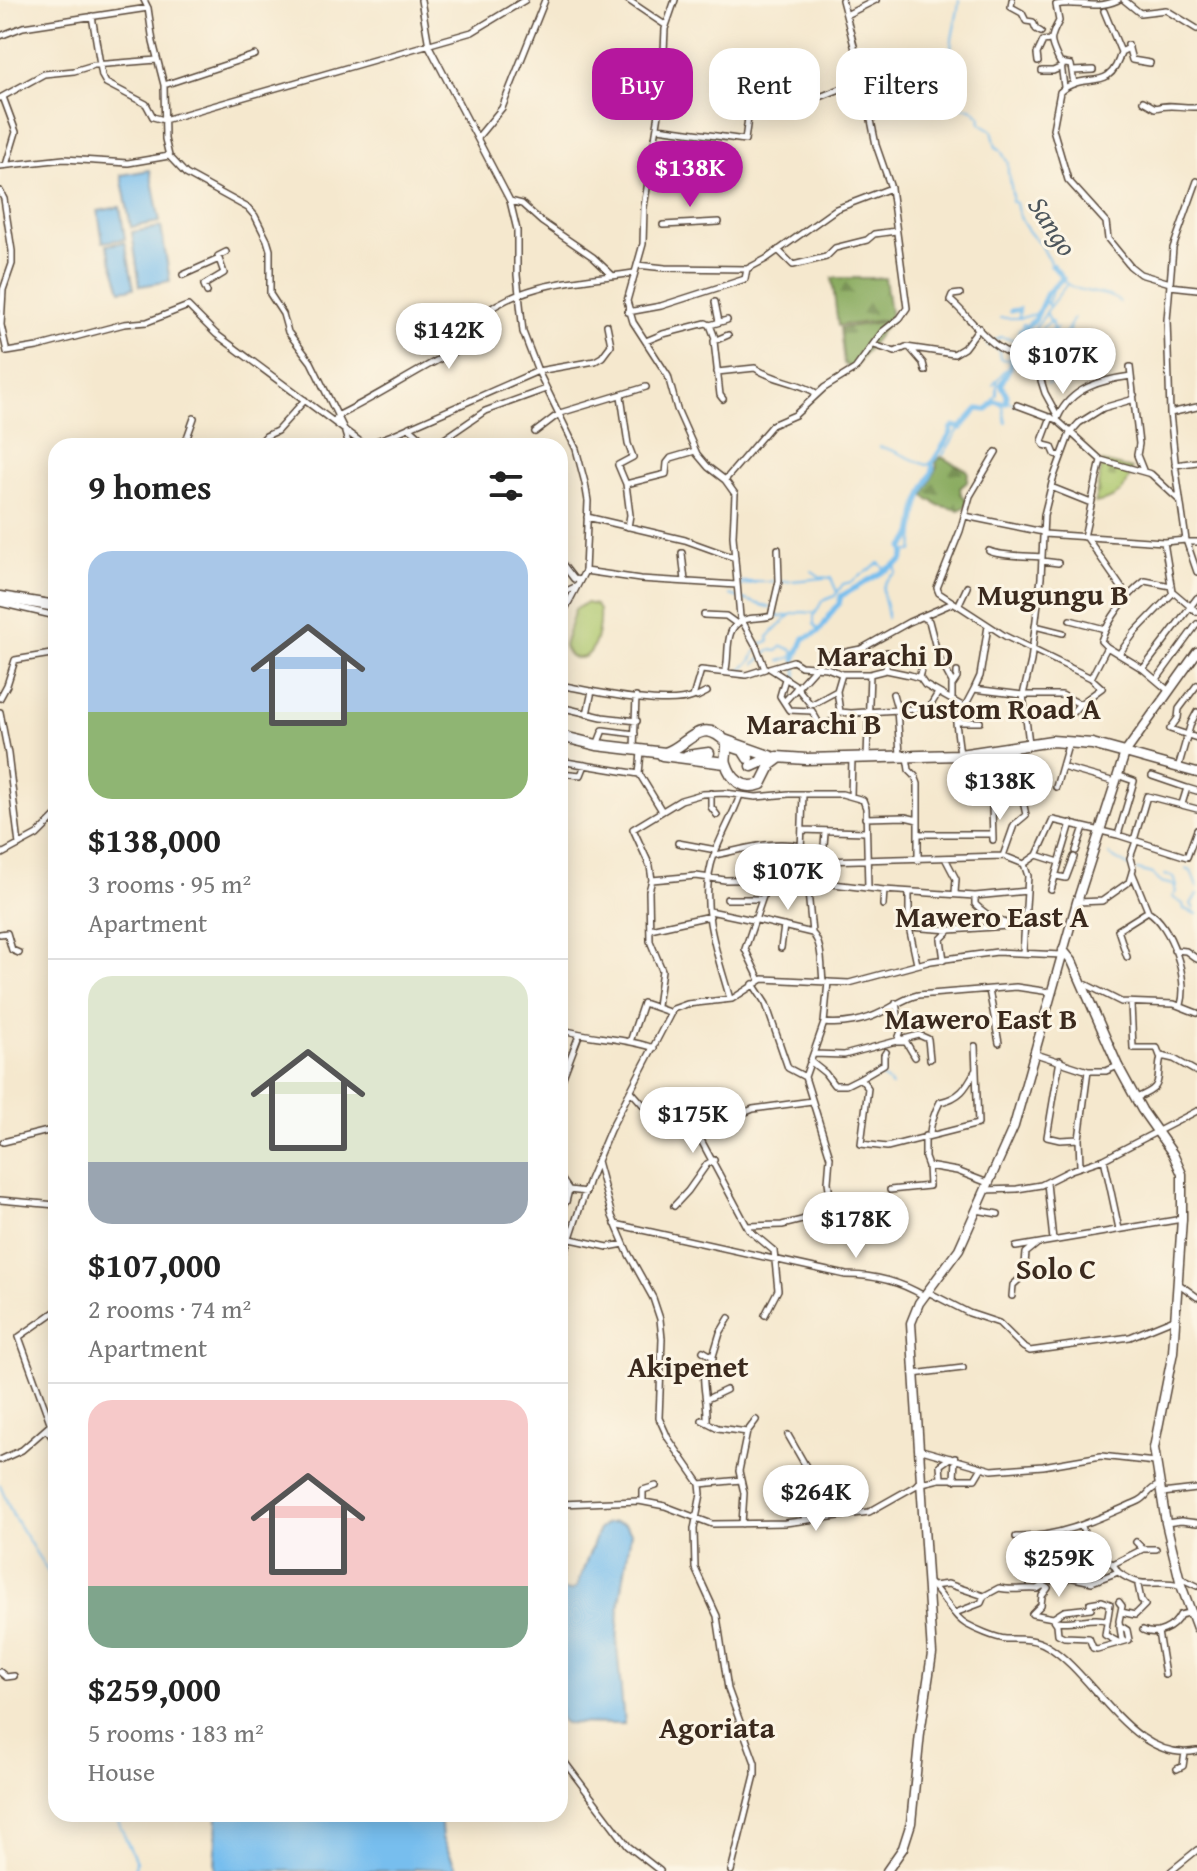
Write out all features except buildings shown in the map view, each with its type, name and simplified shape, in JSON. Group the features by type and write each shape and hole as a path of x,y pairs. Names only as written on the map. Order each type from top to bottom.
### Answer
{"highway":[{"path":"3,599 48,605"},
{"path":"682,755 691,735 702,732 716,734 739,783 754,787 761,784 776,757"},
{"path":"568,738 642,752 682,755 904,757 960,755 1029,743 1069,742 1092,744 1125,753"},
{"path":"682,755 724,756 742,749 751,762 776,757"}],"main road":[{"path":"887,1871 903,1848 913,1815 920,1733 932,1654 930,1584 917,1449 911,1323 926,1294 956,1256 1017,1119 1050,992 1125,753 1197,652"},
{"path":"1125,753 1197,773"},
{"path":"1062,952 1070,957 1135,1099 1173,1154 1182,1174 1179,1284 1173,1352 1156,1435 1155,1462 1180,1581 1197,1627"}],"street":[{"path":"144,0 164,85 164,120 169,156 186,174 248,208 255,216 270,250 270,294 283,314 288,332 311,362 336,419 357,438"},
{"path":"421,0 429,46 510,201 517,230 523,332 538,371 560,413 583,474 588,501 585,571 568,604"},
{"path":"92,16 102,76 106,83 146,104 153,117 164,120 472,32 525,0"},
{"path":"478,137 502,108 545,0"},
{"path":"628,0 665,25"},
{"path":"675,0 665,25 658,128 644,207 645,235 627,297 628,312 670,380 677,409 695,451 708,467 725,480 736,497 733,536 739,622 727,643 726,669"},
{"path":"842,0 855,48"},
{"path":"846,15 876,0"},
{"path":"1012,0 1011,7 1022,13 1026,21 1033,22 1041,32"},
{"path":"1065,88 1062,66 1050,40 1051,32 1059,21 1058,3 1086,6 1121,0 1140,13 1167,10 1197,29"},
{"path":"0,36 23,27 148,8"},
{"path":"1104,11 1121,52"},
{"path":"1038,62 1041,44 1050,40"},
{"path":"1150,63 1132,60 1128,46 1121,52 1115,71 1104,79 1079,81 1065,88 1057,102 1053,129 1068,180 1106,222 1108,239 1130,266 1140,274 1170,285 1197,289"},
{"path":"164,85 255,55"},
{"path":"157,60 101,64 41,75 1,98 16,132 3,165 64,159 128,163 169,156"},
{"path":"1042,71 1053,71 1069,64 1074,84"},
{"path":"1073,71 1093,70"},
{"path":"1143,101 1155,108 1165,103 1197,107"},
{"path":"658,128 745,140 748,120"},
{"path":"725,480 772,425 795,415 824,388 855,369 883,331 907,308 891,188 871,120"},
{"path":"653,152 713,171"},
{"path":"1197,181 1175,239 1167,320 1170,413 1179,500 1197,572"},
{"path":"637,265 747,269 836,209 891,188"},
{"path":"0,191 4,199 3,212 12,264 3,290 1,326 6,348 10,352 124,324 147,322 188,306 216,334 305,400 336,419"},
{"path":"510,201 522,204 542,222 593,257 613,276"},
{"path":"663,225 719,222"},
{"path":"778,250 793,265 826,257 835,248 867,240 874,234 896,231"},
{"path":"207,292 204,285 224,273 218,256 226,252"},
{"path":"183,275 219,259"},
{"path":"628,312 652,308 745,279 747,269"},
{"path":"336,419 480,340 483,334 478,318 519,292 634,273"},
{"path":"960,294 952,295 950,300 964,311 979,330 1009,353"},
{"path":"715,302 719,322"},
{"path":"646,341 700,323 710,325 727,320"},
{"path":"383,438 538,371 600,359 611,345 607,325"},
{"path":"710,325 715,338 720,395 723,399"},
{"path":"874,345 895,352 910,348 954,354 964,348 979,330"},
{"path":"715,338 728,335"},
{"path":"910,348 923,363 925,371"},
{"path":"1130,367 1139,444 1137,455 1143,470"},
{"path":"717,372 755,368 816,393"},
{"path":"1039,374 1055,418 1070,433 1101,460 1143,470 1158,478 1179,500"},
{"path":"1061,456 1042,443 1070,398 1086,388 1131,376"},
{"path":"535,432 560,413 646,387"},
{"path":"444,438 485,411 547,388"},
{"path":"621,396 633,457 618,465 626,484 630,515 628,527"},
{"path":"1029,743 1023,695 1035,626 1044,515 1051,487 1070,433 1089,414 1133,399"},
{"path":"264,438 277,431 305,400"},
{"path":"1017,405 1055,418"},
{"path":"1170,413 1197,407"},
{"path":"187,438 194,418"},
{"path":"409,427 422,438"},
{"path":"344,429 347,438"},
{"path":"626,484 666,474 671,458 695,451"},
{"path":"996,452 970,496 937,592 988,626 1091,678 1102,688 1072,713 1055,712"},
{"path":"1101,460 1085,537 1128,597"},
{"path":"1175,465 1197,462"},
{"path":"1051,487 1091,503"},
{"path":"965,516 1044,533 1197,542"},
{"path":"587,517 685,540 735,558"},
{"path":"1164,542 1172,590"},
{"path":"739,622 771,616 779,574 778,549"},
{"path":"989,551 1002,556 1019,554 1058,563"},
{"path":"682,553 685,581"},
{"path":"585,571 640,579 737,585"},
{"path":"568,572 579,583"},
{"path":"1169,691 1143,669 1107,647 1101,641 1105,629 1128,597 1145,581 1172,590 1197,612"},
{"path":"568,589 579,583"},
{"path":"785,701 826,656 861,649 921,617 956,604 967,587"},
{"path":"1119,654 1172,590"},
{"path":"1143,669 1197,598"},
{"path":"3,599 48,613"},
{"path":"704,615 726,616 739,622 767,669 785,679 811,705 837,691"},
{"path":"921,617 929,621 938,656 953,684 952,698"},
{"path":"1070,620 1105,629"},
{"path":"1157,679 1197,624"},
{"path":"960,755 957,723 980,676 988,626"},
{"path":"1035,626 1063,633"},
{"path":"1091,678 1107,647"},
{"path":"886,670 887,652"},
{"path":"0,698 15,660 48,654"},
{"path":"568,686 675,700 691,698 702,670 746,675 793,661 801,666 827,668 842,674 870,674 886,670 919,677 925,685 964,707"},
{"path":"919,677 922,667"},
{"path":"953,684 957,672"},
{"path":"842,674 837,691 840,712 929,708 938,693"},
{"path":"867,758 870,674"},
{"path":"785,679 780,696 792,711 812,711 821,727 830,722"},
{"path":"1197,685 1179,709 1178,718 1170,728 1197,738"},
{"path":"974,689 1023,695 1062,695 1080,704"},
{"path":"587,714 592,691"},
{"path":"697,697 707,692"},
{"path":"893,694 904,757 918,784 918,860"},
{"path":"636,697 635,734 642,752 639,774 662,811"},
{"path":"568,709 637,721"},
{"path":"0,712 19,845"},
{"path":"1178,768 1197,712"},
{"path":"957,723 980,722"},
{"path":"597,745 603,730 635,734"},
{"path":"1056,787 1069,742"},
{"path":"985,751 1021,790 1026,815 1014,825 1003,856"},
{"path":"851,796 852,758"},
{"path":"568,762 639,774"},
{"path":"568,774 581,775 585,765"},
{"path":"1062,767 1134,781 1118,835"},
{"path":"966,793 989,781 1000,770"},
{"path":"1152,776 1197,791"},
{"path":"918,834 992,837 992,806 1033,787 1035,778"},
{"path":"1182,804 1187,788"},
{"path":"711,793 711,807 717,815"},
{"path":"657,1006 662,970 651,945 649,886 652,880 650,866 633,829 681,800 711,793 764,797 803,794 851,796 864,801 868,888"},
{"path":"803,794 801,846 812,933"},
{"path":"730,999 714,945 709,877 740,795"},
{"path":"1181,1005 1183,976 1174,950 1158,917 1148,911 1132,872 1130,858 1147,796 1197,809"},
{"path":"865,818 905,817 918,820"},
{"path":"1024,864 1037,855 1052,820 1118,835 1187,857 1197,830"},
{"path":"1051,890 1071,823"},
{"path":"0,855 37,835 48,824"},
{"path":"1056,876 1066,878 1084,827"},
{"path":"802,834 811,831 865,832"},
{"path":"821,884 825,833"},
{"path":"678,843 716,852 769,844 801,846"},
{"path":"1037,855 1059,862"},
{"path":"823,861 946,860 1003,856 1024,864 1027,891 1023,953"},
{"path":"946,860 956,879 955,893"},
{"path":"1121,890 1129,882 1132,872"},
{"path":"652,880 709,877 769,879 975,896 1027,891"},
{"path":"760,980 745,951 753,919 769,879"},
{"path":"1077,902 1098,902 1139,884"},
{"path":"883,905 884,890"},
{"path":"909,892 909,927 917,964"},
{"path":"975,896 975,904 981,911 1008,926"},
{"path":"727,899 762,899"},
{"path":"1127,957 1118,930 1148,911"},
{"path":"650,929 710,914 753,919 812,933 817,938 826,982 824,1023 805,1077 830,1157 828,1182 831,1203 802,1220 782,1225 747,1226"},
{"path":"781,948 784,926"},
{"path":"909,927 950,930 1023,927"},
{"path":"944,960 941,937 950,930"},
{"path":"0,934 7,933 12,950 19,953"},
{"path":"1174,950 1186,951 1197,959"},
{"path":"568,1247 597,1161 669,1012 687,1004 730,999 760,980 849,983 917,964 997,952 1062,952"},
{"path":"1082,982 1131,1004 1181,1005 1197,1013"},
{"path":"753,984 766,1004 787,1067 805,1077"},
{"path":"824,1023 840,1024 862,1019 918,995 1020,987 1050,992"},
{"path":"989,990 999,1043"},
{"path":"631,1040 641,1005 645,1002 669,1012"},
{"path":"896,1003 901,1031 897,1042"},
{"path":"1131,1004 1133,1048 1157,1048 1161,1056 1158,1085 1152,1092 1135,1099"},
{"path":"568,1032 631,1040 654,1048"},
{"path":"568,1064 579,1035"},
{"path":"813,1054 844,1055 914,1035 927,1038 930,1059"},
{"path":"897,1042 906,1042 915,1057"},
{"path":"860,1078 868,1088 861,1144 887,1147 978,1124 975,1046"},
{"path":"810,1061 834,1085 846,1085 884,1064 886,1052"},
{"path":"1033,1053 1088,1071 1106,1071 1118,1066"},
{"path":"1161,1056 1174,1059 1197,1072"},
{"path":"1060,1060 1047,1137 1079,1139"},
{"path":"890,1190 929,1186 925,1158 931,1124 940,1102 964,1091 976,1070"},
{"path":"1080,1166 1079,1139 1088,1071"},
{"path":"631,1091 645,1107 694,1127 750,1231 771,1246 776,1259 778,1290 765,1315"},
{"path":"694,1127 753,1109 812,1101"},
{"path":"928,1166 957,1171 987,1186 1022,1189 1047,1183 1080,1166 1104,1159 1197,1111"},
{"path":"3,1142 48,1131"},
{"path":"1104,1159 1119,1229"},
{"path":"674,1206 707,1164 714,1160"},
{"path":"597,1161 615,1224 653,1298 660,1319 662,1339 657,1401 660,1423 700,1484 695,1568 717,1616 728,1687 756,1769 731,1871"},
{"path":"1047,1183 1053,1240"},
{"path":"568,1194 586,1192"},
{"path":"0,1200 48,1204"},
{"path":"976,1210 998,1214"},
{"path":"1016,1247 1182,1219"},
{"path":"615,1224 904,1286 999,1323 1030,1351 1130,1337 1174,1319"},
{"path":"571,1239 608,1247 624,1244"},
{"path":"1012,1296 1013,1285 1024,1275 1026,1253 1041,1242"},
{"path":"1179,1284 1197,1297"},
{"path":"48,1317 19,1337 48,1417"},
{"path":"729,1318 720,1333 712,1365 704,1369 707,1399 705,1421 731,1432 747,1432"},
{"path":"703,1351 713,1357"},
{"path":"913,1374 963,1368"},
{"path":"707,1399 726,1390"},
{"path":"742,1524 744,1493 739,1474 741,1454 747,1432 756,1420"},
{"path":"0,1460 22,1450 48,1428"},
{"path":"788,1435 808,1470 826,1516"},
{"path":"917,1449 992,1470 1043,1466 1101,1456 1155,1462"},
{"path":"953,1458 954,1480"},
{"path":"940,1476 940,1465 953,1458"},
{"path":"940,1476 954,1480 977,1478 981,1469"},
{"path":"568,1504 643,1501 712,1524 807,1520 869,1512 920,1482 955,1470"},
{"path":"992,1470 993,1479"},
{"path":"999,1470 1001,1478"},
{"path":"700,1484 741,1480"},
{"path":"643,1501 643,1490 656,1486"},
{"path":"1016,1537 1082,1526 1140,1501 1151,1488 1197,1489"},
{"path":"784,1499 791,1499 807,1520"},
{"path":"1166,1523 1197,1523"},
{"path":"1077,1552 1075,1541 1085,1536 1082,1526"},
{"path":"1136,1542 1143,1549"},
{"path":"1056,1544 1051,1547 1053,1561 1068,1558 1077,1552"},
{"path":"1077,1552 1083,1554 1080,1567 1093,1565 1097,1556 1113,1564 1143,1549 1156,1549"},
{"path":"1113,1564 1118,1572 1138,1585 1180,1581 1197,1586"},
{"path":"955,1613 981,1603 984,1596 999,1588 1011,1591 1028,1587 1037,1589 1052,1566"},
{"path":"1042,1583 1064,1581 1071,1574 1097,1581 1118,1572"},
{"path":"1042,1583 1048,1588 1042,1596 1041,1605 1032,1614 1074,1623 1100,1618 1107,1621"},
{"path":"930,1584 948,1584 984,1596"},
{"path":"930,1584 968,1625 998,1637 1047,1645 1076,1669 1097,1695 1148,1742 1185,1753 1197,1751"},
{"path":"1121,1612 1135,1615 1145,1605 1138,1585"},
{"path":"1054,1619 1064,1611 1091,1608 1090,1603 1102,1601 1110,1604 1105,1635 1120,1642"},
{"path":"1119,1602 1122,1606 1120,1642"},
{"path":"1143,1630 1158,1632 1175,1624 1180,1615 1193,1612"},
{"path":"1054,1619 1058,1634 1089,1638 1093,1648 1120,1642"},
{"path":"1158,1632 1165,1675"},
{"path":"0,1672 6,1677 14,1676"},
{"path":"1177,1769 1183,1766 1185,1753"},
{"path":"568,1767 628,1846 660,1871"},
{"path":"1171,1871 1197,1850"}],"green space":[{"path":"832,278 885,278 891,319 838,326"},
{"path":"889,321 853,370 844,364 840,328"},
{"path":"941,457 968,471 967,482 960,488 966,506 959,510 938,505 924,495 936,462"},
{"path":"1102,462 1132,469 1120,493 1095,503"},
{"path":"586,603 595,605 599,610 594,646 579,658 573,658 568,653 568,633 575,609"}],"water":[{"path":"150,170 160,222 131,227 121,175"},
{"path":"120,207 125,239 103,242 98,211"},
{"path":"161,227 170,281 140,286 132,232"},
{"path":"125,242 134,288 121,290 107,245"},
{"path":"615,1522 625,1525 631,1532 619,1608 617,1647 624,1724 568,1723 568,1590 576,1588 599,1529"},
{"path":"217,1822 441,1822 442,1838 457,1870 418,1868 410,1871 215,1871"}],"waterway":[{"name":"Sango","path":"959,0 952,41 954,66 950,70 958,95 955,98 960,107 971,108 981,117 980,123 992,130 996,147 1008,163 1012,201 1052,265"},
{"name":"Sango","path":"795,660 804,638 821,628 839,604 841,596 902,561 903,548 913,533 918,506 933,470 932,463 951,429 954,426 961,428 978,409 987,410 994,402 1006,403 1007,395 1001,384 1010,367 1013,351 1020,347 1018,341 1035,320 1047,293 1063,278 1052,265"},
{"path":"1050,306 1067,284 1062,279"},
{"path":"1067,284 1120,302"},
{"name":"Sango","path":"1048,303 1054,286"},
{"path":"1020,345 1047,310 1049,306 1044,300"},
{"path":"1010,310 1020,308 1019,317"},
{"path":"1010,312 1019,311"},
{"path":"1000,318 1021,318 1039,313"},
{"path":"1047,314 1057,336 1066,336"},
{"path":"1061,335 1074,318"},
{"path":"1039,371 1035,361 1052,343 1052,321"},
{"path":"1042,328 1050,322"},
{"path":"1021,329 1023,324 1027,326"},
{"path":"1053,351 1068,341 1070,325"},
{"path":"1055,337 1053,330 1057,328"},
{"path":"1015,342 1019,330 1024,331"},
{"path":"1024,342 1036,330 1042,334 1050,331"},
{"path":"1041,340 1049,335"},
{"path":"994,341 1000,337 1016,340"},
{"path":"1023,343 1034,350 1031,362"},
{"path":"1062,349 1072,344"},
{"path":"992,345 999,351 1000,359 1010,360"},
{"path":"1049,346 1065,367"},
{"path":"1051,357 1062,349"},
{"path":"1046,371 1045,364 1052,350"},
{"path":"1053,360 1060,375"},
{"path":"993,385 1005,370 1008,371"},
{"path":"1057,387 1056,373 1063,370"},
{"path":"1048,384 1061,376"},
{"path":"994,399 997,382"},
{"path":"1006,401 1017,405"},
{"path":"998,403 1003,407 1006,423"},
{"path":"943,455 960,428"},
{"path":"880,447 927,465 932,463"},
{"path":"905,551 913,551 915,533"},
{"path":"819,630 814,624 814,616 822,601 835,596 843,584 879,563 886,570"},
{"path":"887,618 883,589 896,573 896,566"},
{"path":"812,571 821,577 831,578 837,592"},
{"path":"781,582 824,578"},
{"path":"740,586 761,581"},
{"path":"740,582 778,582"},
{"path":"730,595 771,608"},
{"path":"775,610 781,617 813,613"},
{"path":"758,645 769,641 768,637 790,615"},
{"path":"755,664 770,650 777,651 783,646 794,651"},
{"path":"738,672 751,661 756,651"},
{"path":"780,661 792,657 794,651 800,652"},
{"name":"Sango","path":"794,681 796,664"},
{"path":"778,763 787,763"},
{"path":"1109,855 1131,868"},
{"path":"1186,869 1191,871 1197,887"},
{"path":"1138,870 1152,874 1160,882 1174,885 1176,892 1172,897 1183,904 1184,909 1197,914"},
{"path":"1165,875 1173,877 1176,886"},
{"path":"1194,909 1191,904 1197,894"},
{"path":"877,1073 892,1086"},
{"path":"0,1485 13,1516 48,1572"},
{"path":"118,1822 136,1862 134,1871"}],"district":[{"name":"Mugungu B","path":"1053,595"},
{"name":"Marachi D","path":"885,656"},
{"name":"Custom Road A","path":"1001,709"},
{"name":"Marachi B","path":"814,724"},
{"name":"Mawero East A","path":"992,917"},
{"name":"Mawero East B","path":"981,1019"},
{"name":"Solo C","path":"1056,1269"},
{"name":"Akipenet","path":"688,1367"},
{"name":"Agoriata","path":"717,1728"}]}
